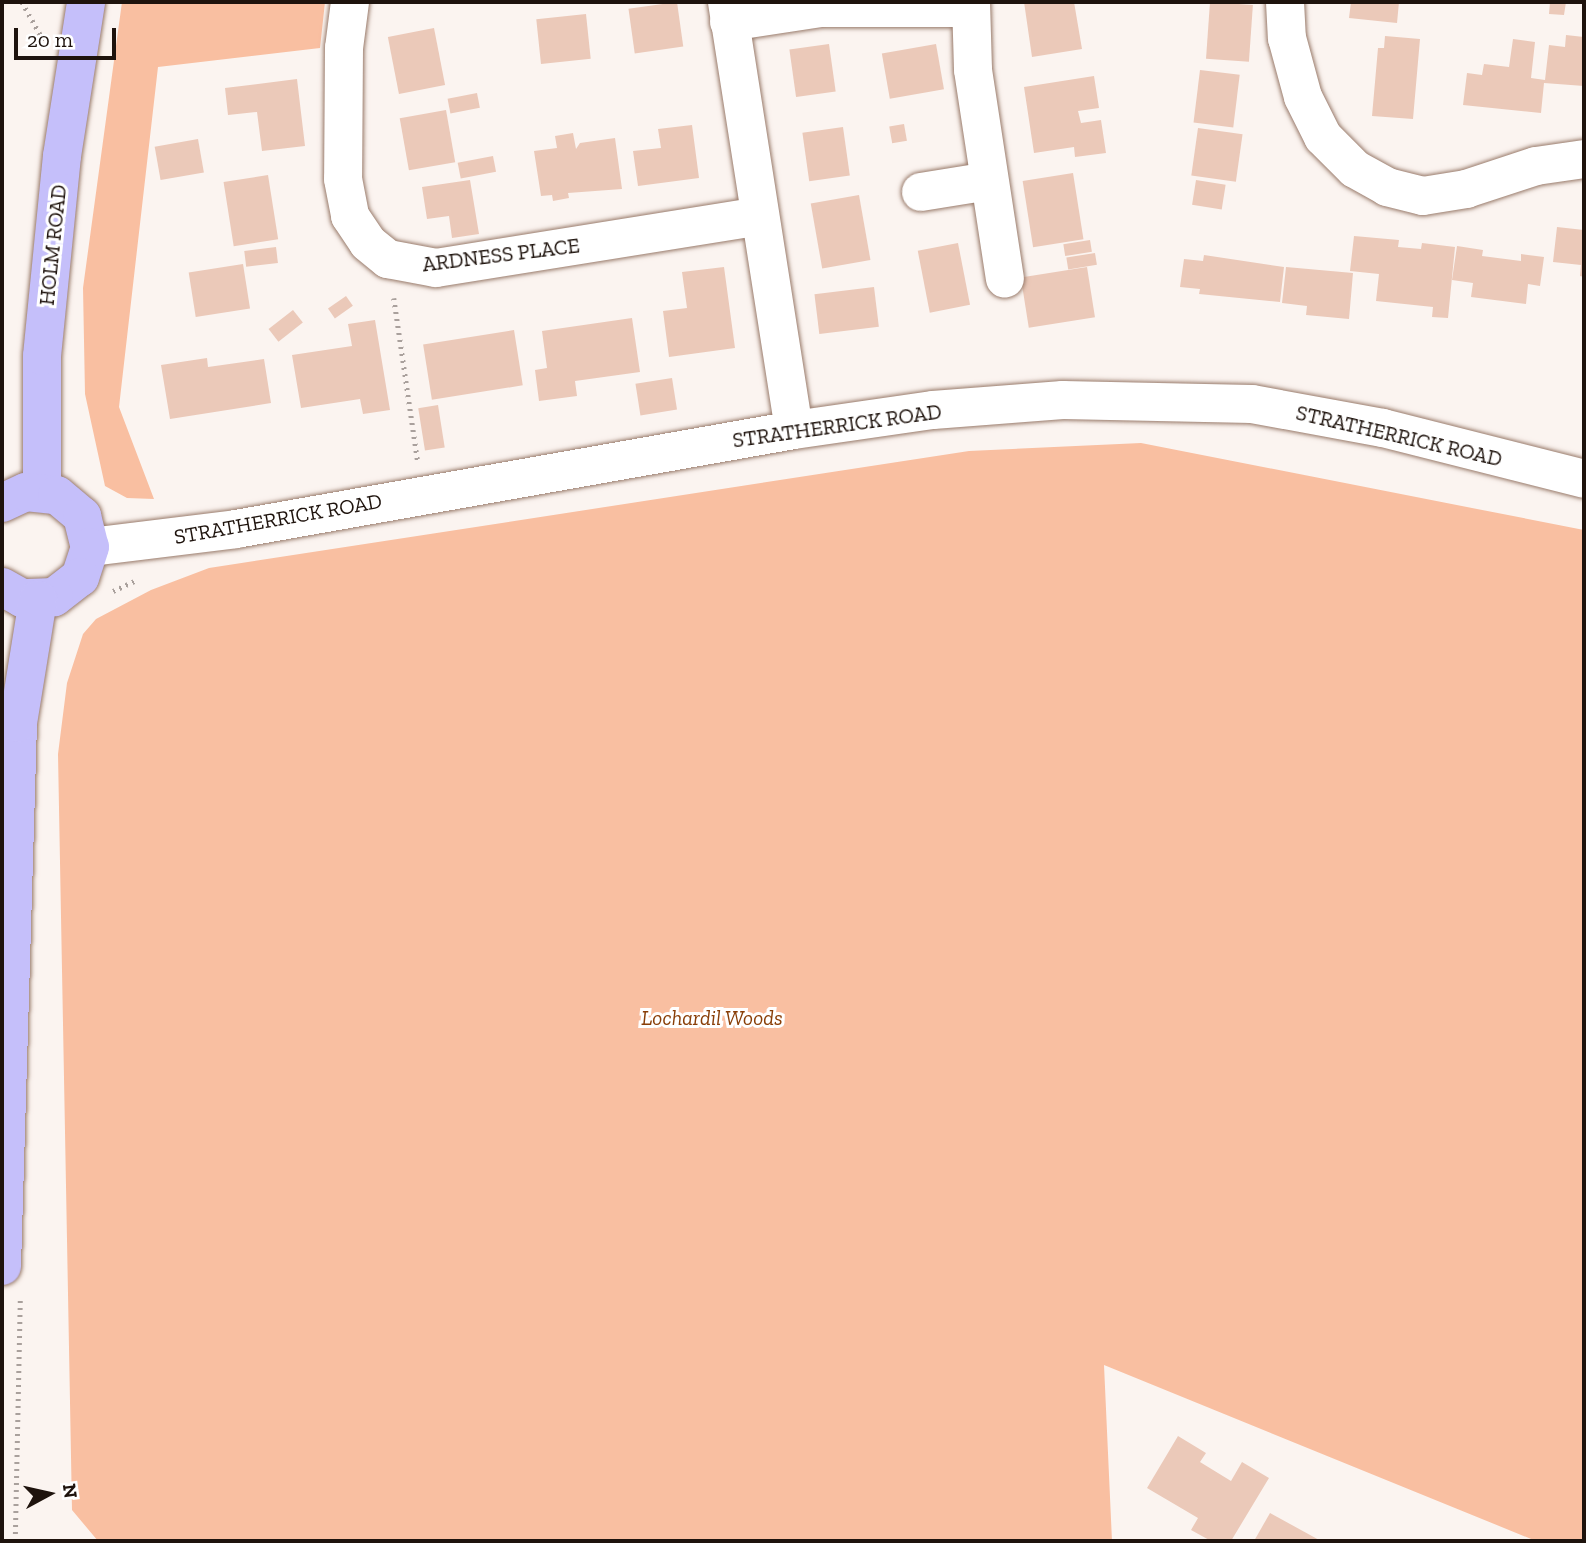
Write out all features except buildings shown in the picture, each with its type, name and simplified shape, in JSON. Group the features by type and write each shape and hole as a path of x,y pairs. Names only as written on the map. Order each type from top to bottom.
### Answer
{"main road":[{"name":"HOLM ROAD","path":"42,491 43,356 62,156 86,2"},
{"path":"2,503 26,492 42,491 64,499 82,516 90,547 80,577 54,597 38,600 22,598 2,587"},
{"path":"2,1266 18,723 38,600"}],"street":[{"path":"350,2 344,48 343,179 350,216 368,243 388,259"},
{"path":"1285,2 1287,37 1303,97 1323,137 1355,169 1387,187 1423,196 1466,189 1536,166 1584,159"},
{"path":"794,430 728,12 971,5 973,70 1005,279"},
{"path":"921,192 989,181"},
{"name":"ARDNESS PLACE","path":"388,259 436,268 760,216"},
{"name":"STRATHERRICK ROAD","path":"90,547 236,529 794,430 933,410 1063,400 1252,404 1383,428 1584,479"}],"path":[{"path":"22,2 44,41 56,46"},
{"path":"388,259 423,494"}],"green space":[{"path":"122,2 325,2 320,48 158,67 119,407 154,499 127,498 105,486 85,394 83,288"},
{"name":"Lochardil Woods","path":"1141,443 1584,530 1584,1541 1536,1541 1104,1365 1112,1541 98,1541 72,1510 58,754 67,683 83,634 96,619 151,590 209,568 969,451"}]}
